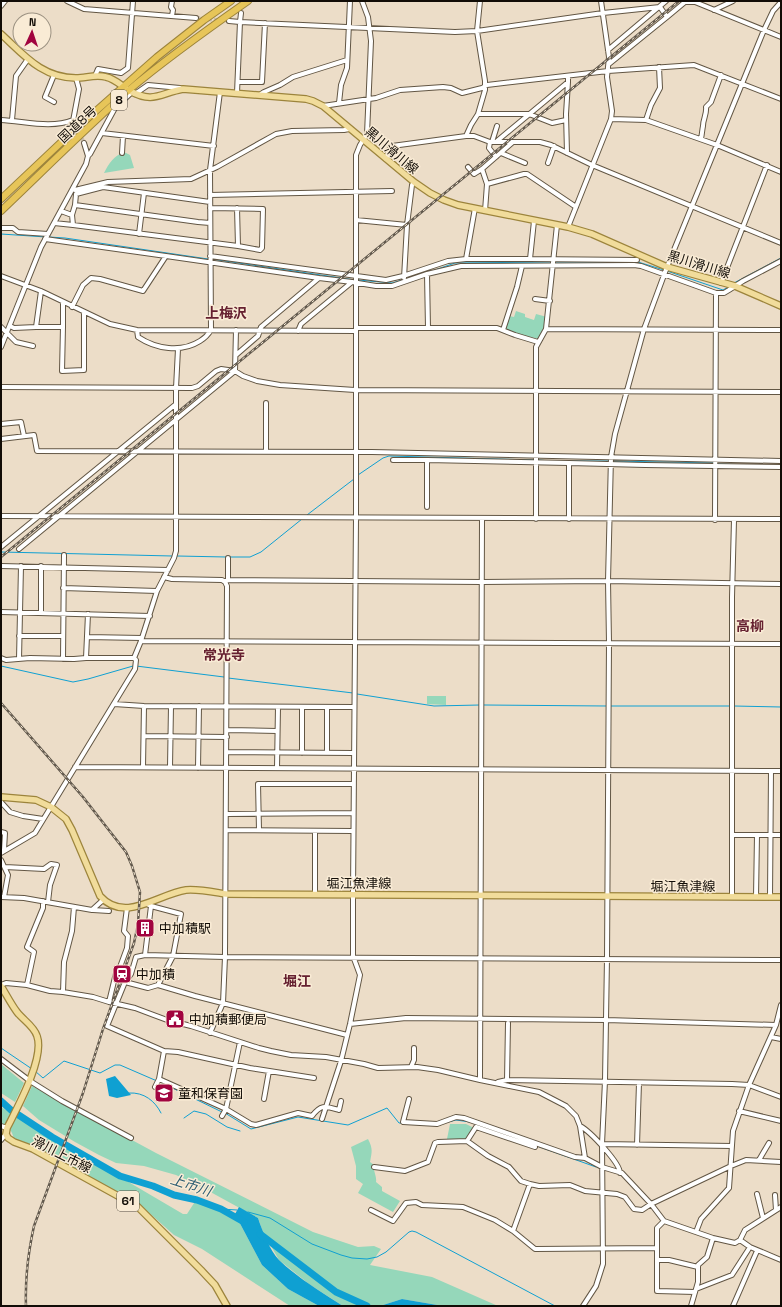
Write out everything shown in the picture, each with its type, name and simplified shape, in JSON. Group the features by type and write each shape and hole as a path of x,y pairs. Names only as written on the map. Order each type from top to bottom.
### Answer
{"highway":[{"name":"国道8号","path":"1,211 130,91 157,57 231,1"},
{"name":"国道8号","path":"1,199 71,133 130,91 203,32 248,1"}],"main road":[{"name":"黒川滑川線","path":"1,34 28,59 44,71 54,75 76,78 95,76 109,77 130,91 148,98 158,97 183,88 261,94 313,101 323,106 414,182 430,193 444,200 474,208 568,227 610,241 667,266 735,286 781,306"},
{"path":"1,797 28,798 51,806 66,819 72,830 96,890 103,900"},
{"name":"堀江魚津線","path":"103,900 118,907 127,908 149,905 171,894 188,890 226,894 781,897"},
{"path":"1,985 16,1010 37,1036 38,1042 35,1065 30,1081 7,1131"},
{"name":"滑川上市線","path":"7,1131 8,1138 14,1142 33,1149 138,1207 215,1285 226,1306"}],"street":[{"path":"1,6 5,1"},
{"path":"67,1 84,9 196,18"},
{"path":"95,76 98,69 121,73 128,68 133,1"},
{"path":"172,1 172,16"},
{"path":"339,103 341,85 347,68 350,1"},
{"path":"322,1119 350,1024 360,975 353,956 353,753 356,518 356,329 354,283 356,276 356,155 367,134 370,99 371,41 368,18 362,1"},
{"path":"466,136 478,114 485,87 477,31 480,1"},
{"path":"568,227 611,119 612,111 607,77 609,64 608,50 602,1"},
{"path":"608,50 666,1"},
{"path":"714,10 733,1"},
{"path":"609,64 684,2 695,2 781,37"},
{"path":"583,1306 596,1286 603,1264 602,1145 605,1082 607,958 608,582 610,464 615,434 644,330 667,266 764,30 773,11 781,2"},
{"path":"229,21 348,28 455,32 477,31 603,13 660,7"},
{"path":"660,7 667,17"},
{"path":"238,93 241,13"},
{"path":"238,82 262,82 265,23"},
{"path":"12,120 16,76 28,59"},
{"path":"261,94 293,77 347,60"},
{"path":"323,106 376,98 395,91 421,88 443,87 451,88 462,93 485,87 487,85 608,71 694,65 781,99"},
{"path":"646,120 651,105 660,88 658,67"},
{"path":"54,75 45,97 54,102"},
{"path":"701,139 706,107 711,102 721,75"},
{"path":"567,153 566,120 568,76"},
{"path":"1,120 56,124 73,121 78,89 76,78"},
{"path":"496,157 489,148 493,142 568,82"},
{"path":"1,347 45,240 86,164 88,156 115,108 130,91 148,85 183,88"},
{"path":"137,330 138,337 144,341 165,348 178,349 194,344 208,335 210,330 210,170 220,92"},
{"path":"478,114 529,114 552,122 566,120"},
{"path":"611,119 646,120 717,145 781,172"},
{"path":"493,142 497,126"},
{"path":"75,190 108,182 191,179 276,134 292,131 349,129"},
{"path":"102,133 214,146"},
{"path":"122,153 124,136"},
{"path":"386,159 392,146 466,136 474,136 493,142 540,142 554,146 592,165 781,243"},
{"path":"468,167 474,174 482,169 513,142"},
{"path":"84,143 88,156"},
{"path":"548,163 554,146"},
{"path":"501,153 525,163"},
{"path":"721,283 767,165"},
{"path":"482,169 487,184 485,210"},
{"path":"487,184 527,174 576,207"},
{"path":"406,282 404,276 407,225 412,185 414,182"},
{"path":"73,225 72,215 76,194 103,187 210,202"},
{"path":"210,195 392,191"},
{"path":"139,234 144,193"},
{"path":"75,205 210,223"},
{"path":"54,223 210,244 238,246 260,250 262,248 263,208 210,208"},
{"path":"236,208 238,246"},
{"path":"466,259 474,208"},
{"path":"60,211 72,215"},
{"path":"356,220 407,225"},
{"path":"530,259 534,221"},
{"path":"536,519 536,347 538,342 542,339 546,329 557,225"},
{"path":"1,228 12,228 18,232 48,234"},
{"path":"45,240 354,283 386,286 406,282 452,267 461,266 634,264 716,293 724,293 781,261"},
{"path":"72,307 83,285 91,278 100,279 143,291 166,256"},
{"path":"210,256 386,280 404,276 448,261 466,259 637,260"},
{"path":"503,330 517,288 522,266"},
{"path":"427,274 428,328"},
{"path":"1,276 41,291 84,313 110,324 137,330 298,331 497,328 515,336 538,342"},
{"path":"236,355 258,336 261,327 319,278"},
{"path":"298,331 301,324 354,283"},
{"path":"36,327 41,291"},
{"path":"715,520 716,293"},
{"path":"535,299 550,301"},
{"path":"63,302 62,371 84,370 84,313"},
{"path":"10,326 14,328 63,327"},
{"path":"1,327 16,342 33,346"},
{"path":"546,329 781,330"},
{"path":"19,549 235,371 236,330"},
{"path":"3,851 35,833 114,704 135,668 136,660 134,658 142,640 157,591 174,558 176,551 176,388 178,349"},
{"path":"1,387 192,388 198,386 216,371 221,369 235,371 243,376 257,381 280,385 355,390 781,392"},
{"path":"266,403 266,452"},
{"path":"1,547 176,404"},
{"path":"1,424 20,422 24,436"},
{"path":"1,439 34,435 37,451 356,452 781,461"},
{"path":"413,453 413,460"},
{"path":"393,460 781,467"},
{"path":"427,460 427,507"},
{"path":"569,519 570,462"},
{"path":"1,516 715,520 781,519"},
{"path":"480,1080 482,519"},
{"path":"732,897 732,584 734,520"},
{"path":"63,659 64,555"},
{"path":"210,1033 223,1003 225,957 228,558"},
{"path":"1,566 168,570"},
{"path":"19,659 21,566"},
{"path":"41,566 41,613"},
{"path":"164,577 172,579 227,581 781,584"},
{"path":"63,588 157,591"},
{"path":"1,612 150,616"},
{"path":"86,658 88,614"},
{"path":"19,636 63,636"},
{"path":"87,637 227,642 781,644"},
{"path":"1,658 6,660 30,658 134,658"},
{"path":"114,704 144,706 354,707"},
{"path":"143,767 144,706"},
{"path":"170,767 171,706"},
{"path":"198,768 199,706"},
{"path":"277,768 278,707"},
{"path":"302,707 302,753"},
{"path":"327,707 327,753"},
{"path":"227,730 278,730"},
{"path":"144,736 227,737"},
{"path":"227,752 353,753"},
{"path":"75,767 608,769 733,771 781,770"},
{"path":"770,897 771,770"},
{"path":"259,830 258,784 353,784"},
{"path":"1,802 10,812 23,816 43,819"},
{"path":"227,814 353,814"},
{"path":"227,830 353,831"},
{"path":"314,894 315,831"},
{"path":"1,832 5,833 3,851"},
{"path":"733,835 781,835"},
{"path":"756,897 757,835"},
{"path":"1,860 8,875 3,897 46,902 92,910 109,911"},
{"path":"5,867 44,869 51,864 57,865 46,902 42,908 27,947 34,952 27,985"},
{"path":"92,910 103,900"},
{"path":"145,955 149,905 181,914 173,956 158,985"},
{"path":"63,992 64,962 72,931 74,907"},
{"path":"108,1002 117,969 120,967 127,948 128,936 124,930 127,908"},
{"path":"314,1078 269,1071 178,1052 164,1052 107,1026 125,982 131,974 136,957 145,955 225,957 353,956 781,960"},
{"path":"125,982 148,988 158,985 347,1035"},
{"path":"1,985 6,983 27,985 50,991 93,997 135,1008 167,1020 259,1048 291,1055 326,1057 378,1068 438,1070 539,1092 566,1106 576,1116 580,1126 586,1158"},
{"path":"696,1232 701,1219 729,1188 733,1131 749,1085 776,1024 781,1004"},
{"path":"350,1024 406,1018 606,1020 776,1024"},
{"path":"507,1080 508,1023"},
{"path":"771,1037 781,1039"},
{"path":"222,1116 226,1109 240,1042"},
{"path":"411,1068 414,1060 414,1048"},
{"path":"156,1087 164,1052"},
{"path":"1,1059 30,1081 62,1101 131,1138"},
{"path":"264,1100 269,1071"},
{"path":"159,1078 226,1109 251,1124 256,1125 298,1113 312,1116 317,1109 326,1106 339,1110 341,1101"},
{"path":"496,1083 507,1080 749,1085 781,1097"},
{"path":"637,1145 639,1083"},
{"path":"409,1099 403,1122 437,1124 456,1117 464,1118 575,1159 586,1158 602,1167 622,1173 651,1204 664,1221 713,1238 735,1243 740,1240 745,1230 781,1207"},
{"path":"740,1111 781,1121"},
{"path":"1,1126 7,1131 1,1140"},
{"path":"580,1126 587,1129 602,1145 620,1168 620,1173"},
{"path":"467,1141 476,1127 535,1147"},
{"path":"374,1167 404,1171 428,1162 435,1143 467,1141 488,1156 509,1167 521,1181 539,1186 570,1185 585,1191 610,1193 625,1197 634,1209 642,1210 651,1204 746,1160 781,1162"},
{"path":"759,1160 769,1143"},
{"path":"602,1145 732,1146"},
{"path":"513,1231 530,1184"},
{"path":"757,1194 763,1218"},
{"path":"776,1195 776,1210"},
{"path":"371,1210 394,1221 406,1203 416,1202 422,1205 463,1207 494,1220 513,1231 536,1249 657,1248"},
{"path":"664,1221 657,1228 657,1291 696,1291 732,1275 750,1247"},
{"path":"691,1306 698,1282 698,1265 707,1257 713,1238"},
{"path":"740,1240 757,1251 781,1260"},
{"path":"733,1306 757,1251"},
{"path":"657,1260 669,1260 698,1267"}],"green space":[{"path":"124,152 130,155 134,168 104,173 112,160"},
{"path":"516,311 525,314 525,317 534,320 536,314 547,317 545,328 539,339 516,334 506,329 509,316 514,317"},
{"path":"427,696 446,696 446,705 427,704"},
{"path":"1,1064 24,1083 15,1102 1,1093"},
{"path":"32,1086 156,1153 313,1232 358,1247 374,1246 381,1249 370,1265 432,1277 498,1306 443,1306 402,1299 380,1306 343,1306 309,1284 279,1260 263,1232 258,1218 176,1175 144,1166 116,1163 75,1142 39,1120 23,1106"},
{"path":"1,1107 183,1214 187,1214 198,1197 235,1214 262,1265 288,1289 319,1306 290,1306 202,1249 174,1235 132,1199 86,1176 42,1150 14,1139 10,1129 1,1124"},
{"path":"450,1124 466,1124 474,1128 466,1139 447,1139"},
{"path":"368,1139 372,1150 370,1162 374,1165 376,1182 382,1187 382,1191 400,1201 393,1212 358,1193 363,1184 356,1179 356,1166 351,1147"}],"water":[{"path":"115,1076 131,1095 117,1098 109,1096 106,1079"},
{"path":"239,1207 258,1218 269,1246 286,1267 343,1306 319,1306 288,1289 262,1265 235,1214"},
{"path":"402,1299 443,1306 380,1306"}],"waterway":[{"path":"1,234 46,237"},
{"path":"49,237 65,238 208,259"},
{"path":"734,283 781,258"},
{"path":"211,259 355,280"},
{"path":"432,271 455,263 551,262"},
{"path":"554,262 638,262 664,270"},
{"path":"667,271 723,290 730,286"},
{"path":"358,280 392,283 419,275"},
{"path":"358,475 383,458 389,456 534,460"},
{"path":"538,460 552,461"},
{"path":"566,461 608,461"},
{"path":"612,461 714,463"},
{"path":"718,464 756,465"},
{"path":"307,515 354,479"},
{"path":"229,557 250,557 261,552 302,519"},
{"path":"1,552 172,556"},
{"path":"177,556 226,557"},
{"path":"1,666 73,682 133,666"},
{"path":"136,666 224,677"},
{"path":"228,678 353,693"},
{"path":"357,694 434,706 480,705"},
{"path":"484,705 606,706"},
{"path":"610,706 730,706"},
{"path":"734,706 781,707"},
{"path":"1,1048 32,1069"},
{"path":"35,1071 43,1078 64,1061 100,1073 115,1065 120,1065 157,1081"},
{"path":"160,1082 222,1112"},
{"path":"129,1093 139,1094 148,1098 156,1105 161,1113"},
{"name":"上市川","path":"1,1101 11,1110 52,1137 120,1176 153,1186 174,1195 197,1200 221,1209 244,1222"},
{"path":"225,1113 251,1129 298,1117 348,1125 387,1108 399,1123 401,1123"},
{"path":"184,1118 194,1111 206,1114 227,1127 240,1131"},
{"path":"444,1123 456,1120 470,1122 491,1130"},
{"path":"537,1146 596,1167"},
{"name":"上市川","path":"221,1209 237,1210"},
{"path":"248,1212 270,1218 312,1244 352,1258 367,1259 377,1257 386,1252 409,1232 416,1232 555,1306"},
{"name":"上市川","path":"260,1234 336,1292 367,1306"}],"tunnel":[{"path":"196,18 229,21"},
{"path":"74,122 84,143"}],"railway":[{"path":"1,557 679,1"},
{"path":"1,703 83,797 126,852 140,892 138,924 134,943 103,1029 83,1093 34,1226 27,1266 26,1306"}],"place":[{"name":"中加積駅","path":"145,928"},
{"name":"中加積","path":"122,974"},
{"name":"中加積郵便局","path":"175,1019"},
{"name":"童和保育園","path":"164,1093"}],"district":[{"name":"上梅沢","path":"226,313"},
{"name":"高柳","path":"750,626"},
{"name":"常光寺","path":"224,655"},
{"name":"堀江","path":"297,981"}]}
